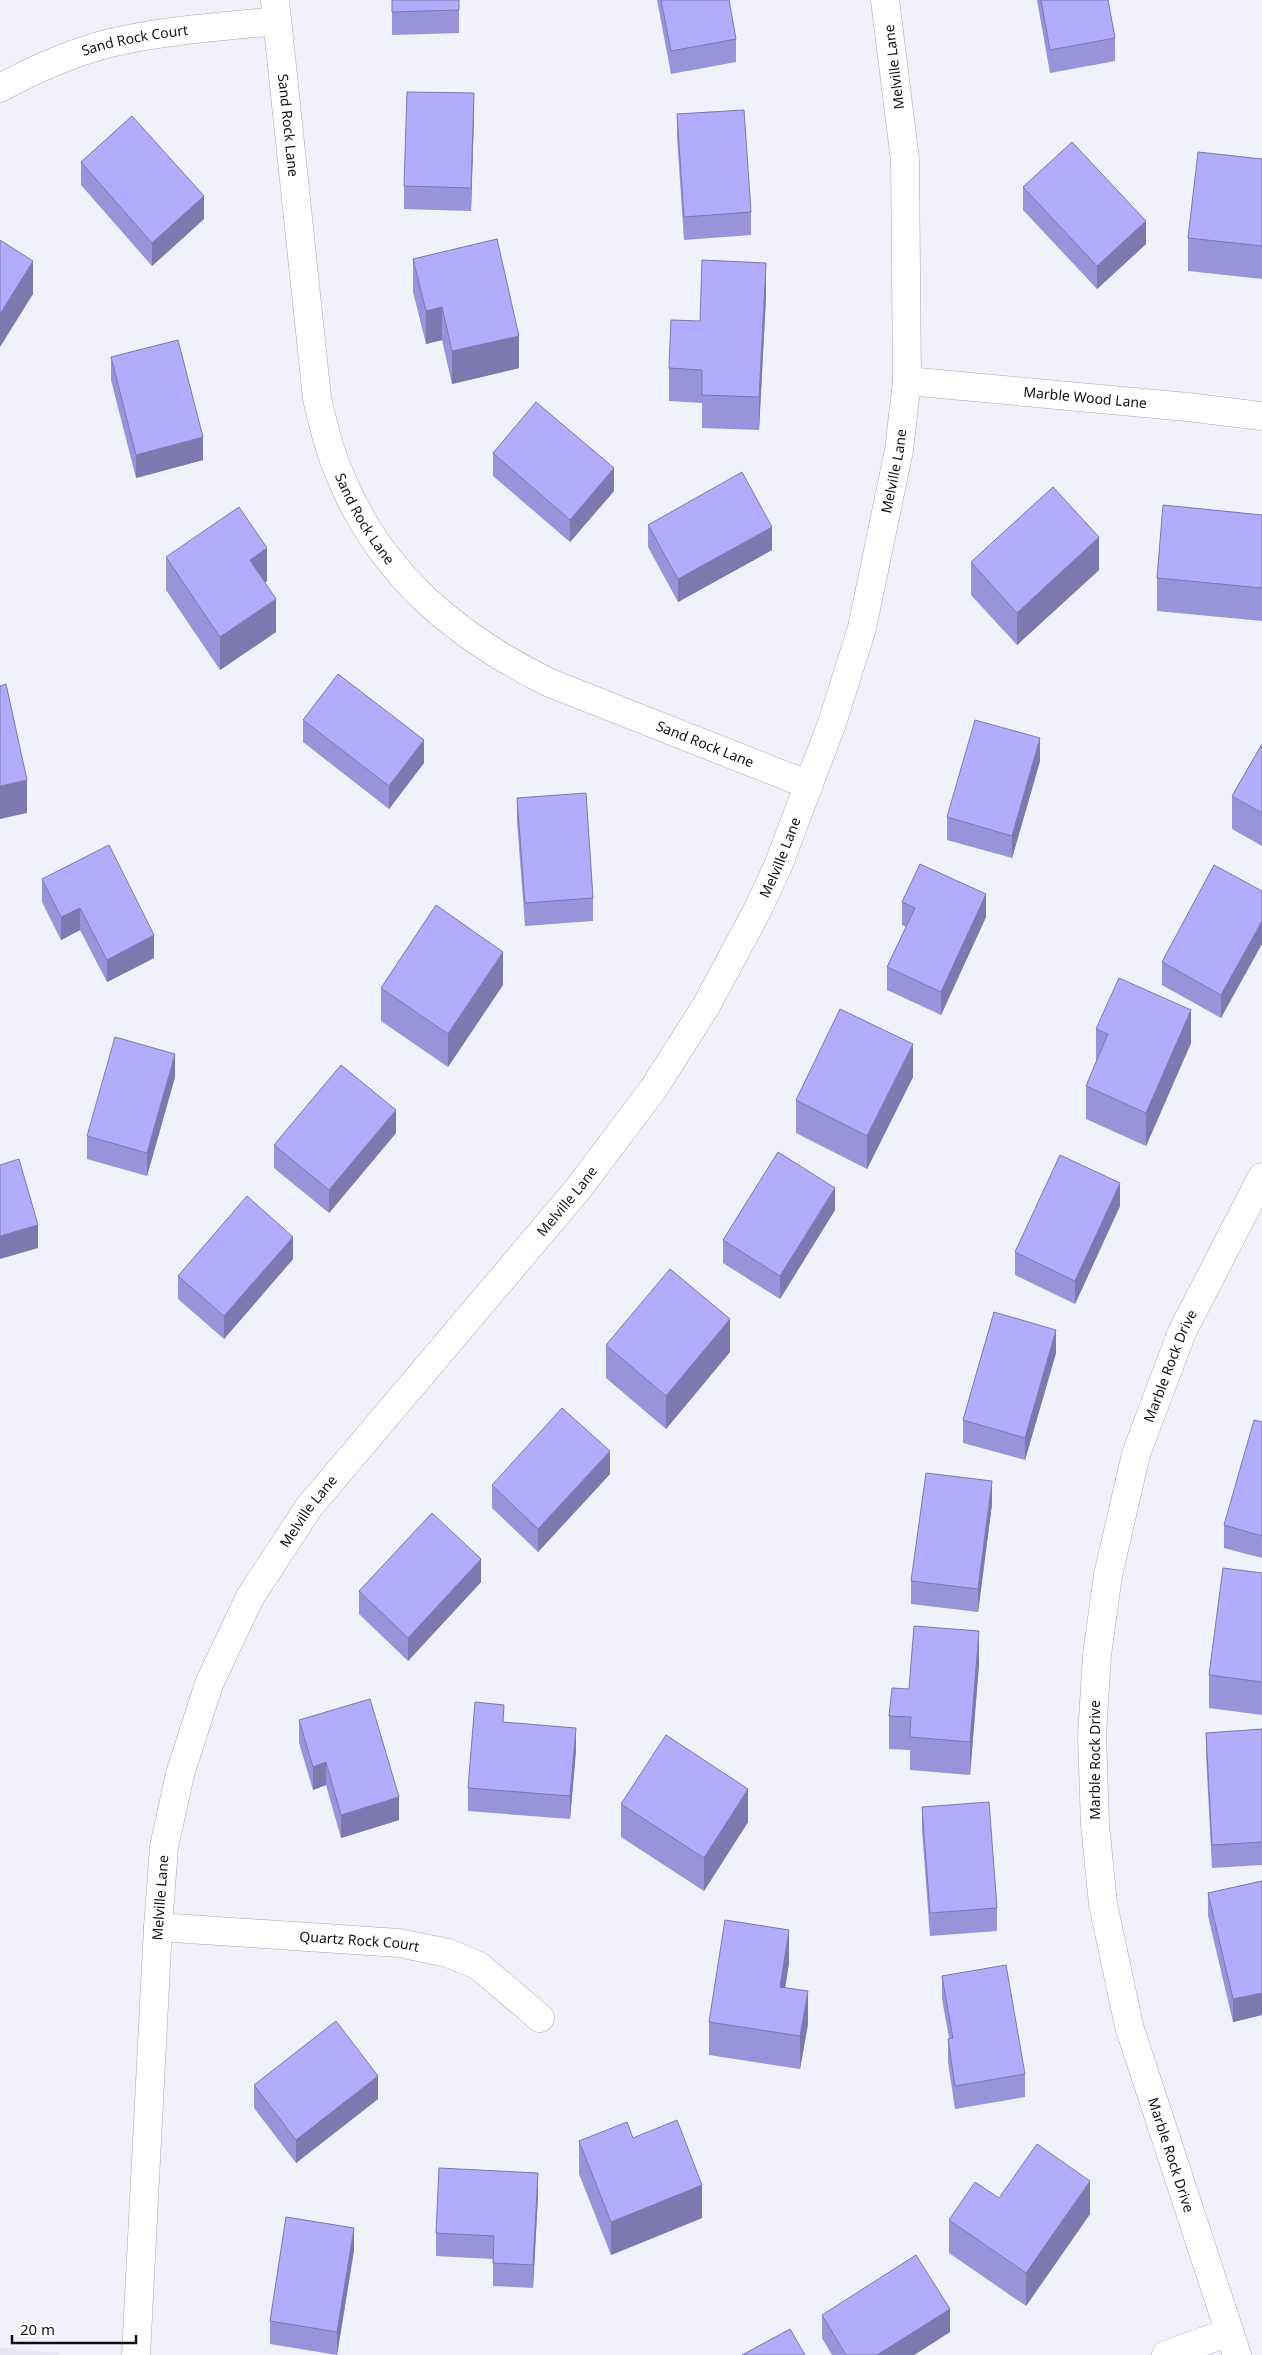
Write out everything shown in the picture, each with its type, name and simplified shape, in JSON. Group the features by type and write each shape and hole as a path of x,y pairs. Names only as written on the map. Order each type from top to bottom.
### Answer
{"street":[{"name":"Melville Lane","path":"136,2355 158,1927 164,1848 180,1774 209,1684 250,1597 309,1508 578,1189 654,1088 706,1006 778,866 832,722 862,628 899,450 907,381 906,160 884,0"},
{"name":"Sand Rock Court","path":"0,88 41,67 108,44 276,10"},
{"name":"Sand Rock Lane","path":"276,10 317,398 327,441 340,476 360,515 380,546 407,581 438,612 473,640 510,664 550,683 809,785"},
{"name":"Marble Wood Lane","path":"907,381 1187,407 1262,416"},
{"name":"Marble Rock Drive","path":"1233,2343 1129,2026 1103,1904 1095,1824 1092,1736 1097,1655 1108,1575 1136,1454 1182,1332 1262,1177"},
{"name":"Quartz Rock Court","path":"158,1927 399,1943 448,1953 479,1966 540,2018"},
{"path":"1166,2355 1233,2343"}],"shaded area":[{"path":"0,2348 59,2353 59,2355 0,2355"}],"building":[{"path":"392,0 459,0 459,10 392,12"},
{"path":"661,0 729,0 736,39 671,51"},
{"path":"1041,0 1108,0 1115,38 1050,50"},
{"path":"407,92 474,93 471,188 404,186"},
{"path":"744,110 751,212 684,217 677,114"},
{"path":"132,116 204,196 152,243 81,162"},
{"path":"1072,142 1146,221 1097,266 1023,187"},
{"path":"1198,152 1262,159 1262,246 1188,238"},
{"path":"497,239 519,336 452,351 442,307 426,311 413,259"},
{"path":"0,240 33,261 0,314"},
{"path":"702,260 766,263 759,397 702,395 702,370 669,368 671,320 700,321"},
{"path":"178,340 203,437 136,455 111,357"},
{"path":"536,402 614,468 570,520 493,453"},
{"path":"742,472 772,527 678,579 648,525"},
{"path":"1053,487 1099,537 1017,613 971,562"},
{"path":"1163,505 1262,515 1262,588 1157,578"},
{"path":"239,507 267,548 250,560 276,599 220,637 166,557"},
{"path":"338,674 424,740 389,786 303,720"},
{"path":"6,684 27,780 0,786 0,686"},
{"path":"975,720 1040,738 1012,836 947,817"},
{"path":"1262,744 1262,813 1232,796"},
{"path":"586,793 593,898 525,903 517,798"},
{"path":"109,845 154,935 107,960 80,908 61,917 42,879"},
{"path":"920,864 986,894 941,992 887,967 915,908 902,902"},
{"path":"1214,865 1262,891 1262,921 1221,995 1162,962"},
{"path":"436,905 503,952 448,1034 381,988"},
{"path":"1119,978 1191,1010 1146,1113 1086,1086 1108,1034 1096,1029"},
{"path":"840,1009 913,1044 867,1136 796,1100"},
{"path":"115,1037 175,1054 147,1153 87,1136"},
{"path":"341,1065 396,1110 329,1190 274,1145"},
{"path":"778,1152 835,1188 780,1276 723,1240"},
{"path":"1060,1155 1120,1183 1075,1281 1015,1252"},
{"path":"19,1159 38,1225 0,1236 0,1165"},
{"path":"247,1196 293,1237 224,1316 178,1276"},
{"path":"670,1269 730,1319 666,1396 606,1345"},
{"path":"994,1312 1056,1330 1025,1438 963,1420"},
{"path":"562,1408 610,1451 538,1529 492,1485"},
{"path":"1254,1420 1262,1422 1262,1536 1224,1525"},
{"path":"926,1473 992,1481 978,1589 911,1581"},
{"path":"432,1513 481,1559 408,1638 359,1591"},
{"path":"1223,1568 1262,1573 1262,1682 1209,1675"},
{"path":"914,1626 979,1631 970,1742 910,1737 911,1717 889,1716 892,1688 909,1689"},
{"path":"370,1699 399,1797 341,1815 326,1762 313,1767 299,1720"},
{"path":"475,1702 504,1705 503,1722 576,1728 570,1796 468,1788"},
{"path":"1262,1729 1262,1842 1212,1845 1206,1733"},
{"path":"666,1735 748,1789 704,1858 621,1804"},
{"path":"989,1802 997,1908 930,1913 922,1807"},
{"path":"1262,1881 1262,1993 1233,1999 1208,1893"},
{"path":"725,1920 789,1930 780,1987 808,1991 800,2036 709,2022"},
{"path":"1006,1965 1025,2074 955,2086 948,2039 953,2038 942,1976"},
{"path":"336,2021 378,2076 296,2140 254,2085"},
{"path":"677,2120 702,2185 611,2222 579,2141 627,2122 633,2138"},
{"path":"1037,2144 1090,2181 1026,2273 949,2220 975,2182 999,2198"},
{"path":"439,2168 538,2173 533,2265 493,2263 494,2236 436,2233"},
{"path":"286,2217 354,2228 337,2332 270,2321"},
{"path":"916,2255 950,2309 877,2355 846,2355 822,2315"},
{"path":"790,2329 805,2355 742,2355"}]}
